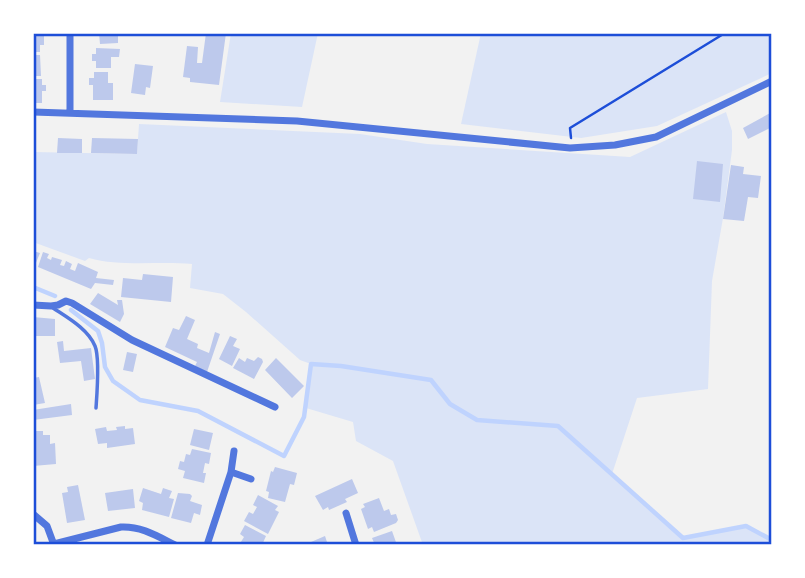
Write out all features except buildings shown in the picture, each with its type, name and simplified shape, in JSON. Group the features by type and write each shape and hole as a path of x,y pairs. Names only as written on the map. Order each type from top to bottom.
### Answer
{"street":[{"path":"70,33 70,113"},
{"path":"33,112 297,121 570,148 615,145 656,137 772,81"},
{"path":"33,305 51,306 63,302 77,305 132,340 275,407"},
{"path":"207,545 231,472 234,452"},
{"path":"231,472 251,479"},
{"path":"346,513 356,545"},
{"path":"33,514 47,526 54,544 121,527 132,527 141,528 174,545"}],"lane":[{"path":"51,306 81,328 95,345 96,408"}],"path":[{"path":"570,148 570,128 725,33"}],"shaded area":[{"path":"231,33 318,33 302,107 220,102"},
{"path":"481,33 772,33 772,73 657,126 581,138 461,124"},
{"path":"726,112 732,131 732,150 712,281 708,389 637,398 612,474 683,538 746,526 772,540 772,545 423,545 393,461 356,441 353,422 306,408 311,364 300,360 223,294 190,288 192,264 114,262 89,258 85,261 33,242 33,152 137,154 139,124 360,134 427,144 630,157"}],"waterway":[{"path":"33,287 55,296"},
{"path":"71,310 98,331 105,367 113,381 140,400 198,411 284,456 304,417 311,364 431,380 450,404 477,420 558,426 683,538 746,526 772,540"}]}
